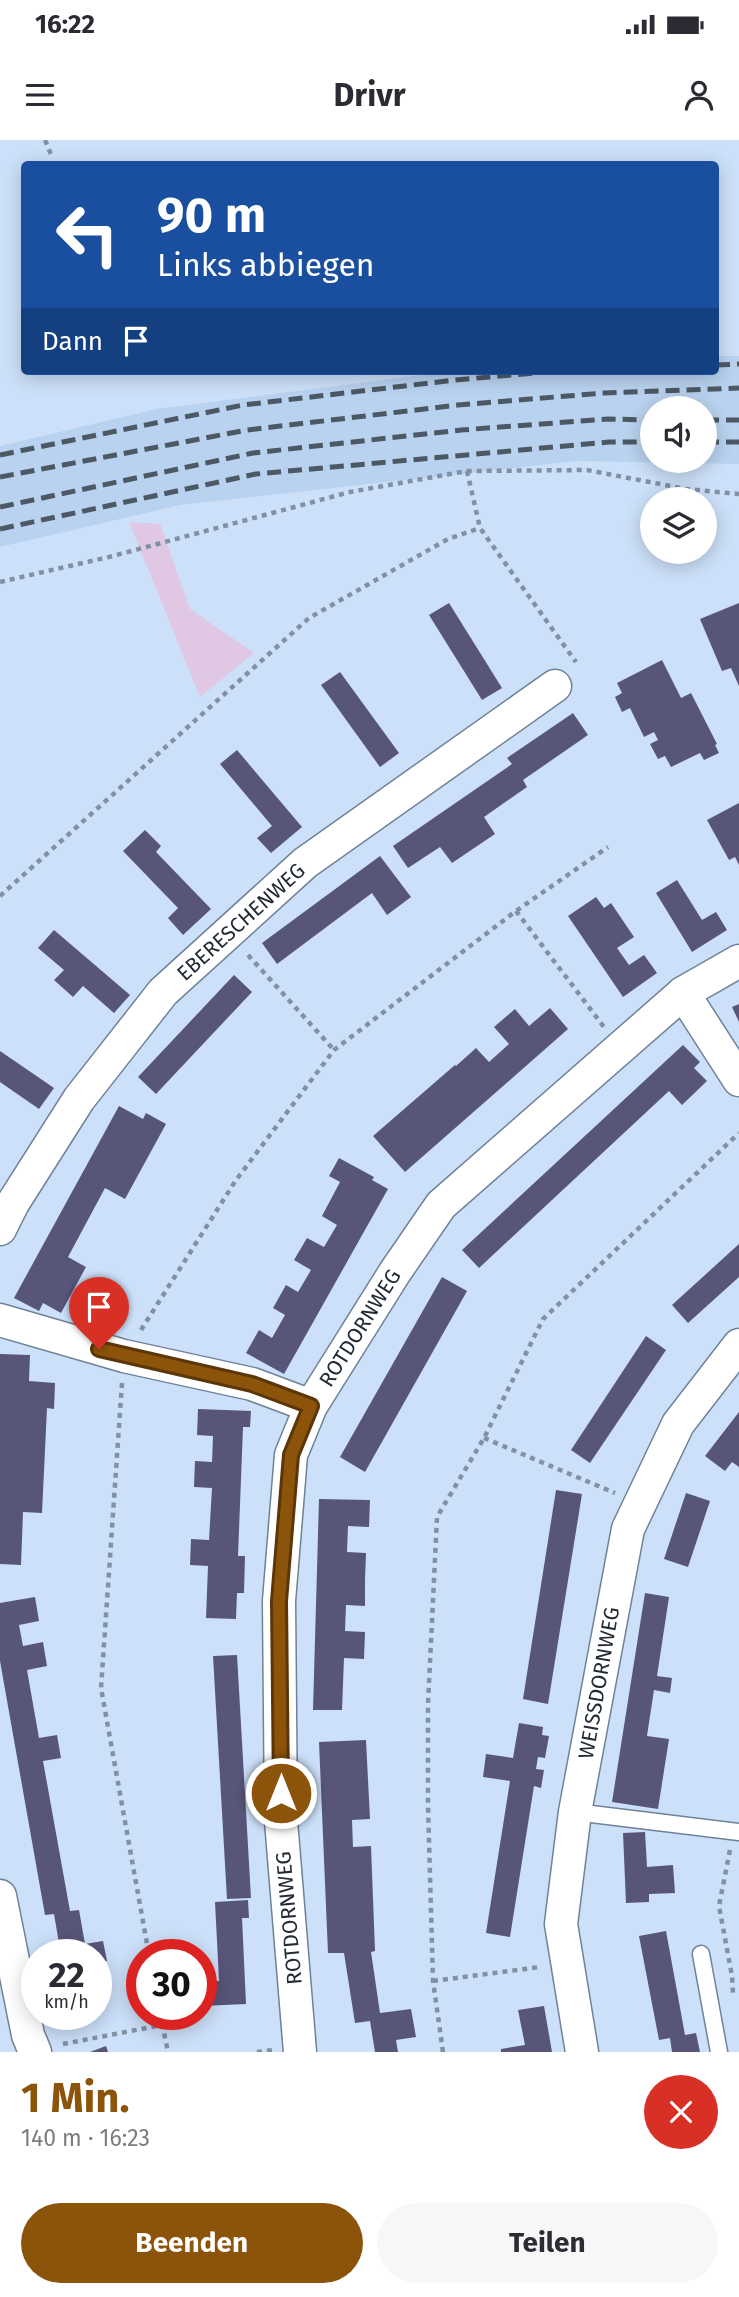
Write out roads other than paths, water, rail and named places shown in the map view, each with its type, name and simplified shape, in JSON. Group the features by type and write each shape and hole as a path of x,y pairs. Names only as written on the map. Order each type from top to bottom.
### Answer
{"street":[{"name":"EBERESCHENWEG","path":"0,1229 13,1203 79,1098 163,992 305,863 555,686"},
{"name":"ROTDORNWEG","path":"300,2052 281,1821 279,1601 291,1455 311,1406 395,1272 441,1205 683,993 739,961"},
{"path":"683,993 739,1080"},
{"path":"0,1320 124,1356 252,1384 311,1406"},
{"name":"WEISSDORNWEG","path":"582,2052 562,1924 575,1812 628,1529 678,1424 739,1345"},
{"path":"0,1896 28,2035 35,2051"}],"lane":[{"path":"575,1812 736,1832"},
{"path":"701,1954 719,2052"}],"railway":[{"path":"719,365 739,364"},
{"path":"0,455 243,405 512,375"},
{"path":"0,477 247,430 458,405 604,393 739,388"},
{"path":"0,507 253,453 461,430 608,419 640,420"},
{"path":"717,420 739,420"},
{"path":"0,529 256,474 609,442 640,442"},
{"path":"717,442 739,442"}]}
